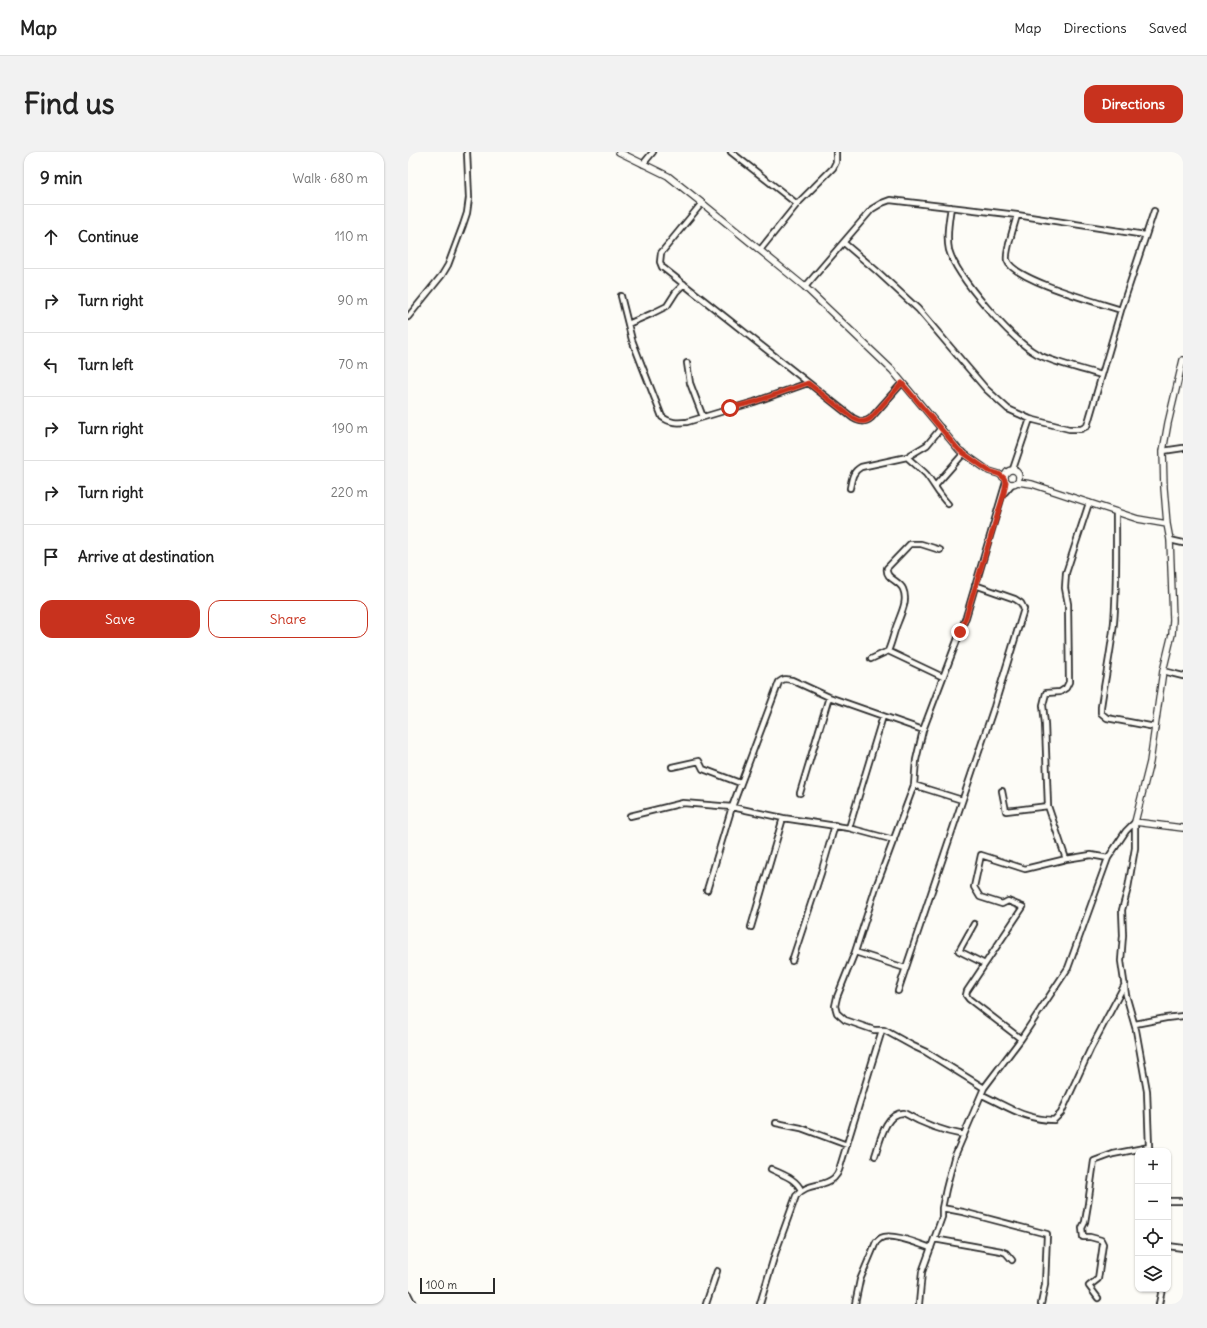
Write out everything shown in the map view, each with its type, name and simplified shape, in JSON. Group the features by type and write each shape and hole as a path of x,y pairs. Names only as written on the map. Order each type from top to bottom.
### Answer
{"street":[{"path":"408,317 442,275 448,265 468,212 469,198 467,152"},
{"path":"619,152 668,176 805,287 892,370 959,450 989,471 999,474 1009,480 1032,484 1138,519 1167,524"},
{"path":"643,164 653,152"},
{"path":"732,152 797,204"},
{"path":"760,250 797,204 833,168 836,162 836,152"},
{"path":"805,287 872,209 890,200 1017,215 1145,235"},
{"path":"702,203 662,254 660,258 662,267 808,383 859,421 864,422 871,418 902,383"},
{"path":"951,207 948,229 949,248 953,260 963,276 986,306 1024,345 1037,354 1102,375"},
{"path":"844,243 918,309 986,389 1008,409 1030,419 1077,430 1087,426 1121,310 1154,211"},
{"path":"1017,215 1006,258 1009,264 1018,271 1054,289 1121,310"},
{"path":"628,324 667,306 676,292 684,284"},
{"path":"621,296 632,340 662,417 667,421 676,423 687,422 754,402 808,383"},
{"path":"1149,1148 1147,1091 1135,1024 1126,995 1121,961 1123,935 1122,910 1128,888 1135,848 1136,822 1150,762 1163,671 1170,646 1173,620 1170,540 1164,488 1163,451 1183,360"},
{"path":"687,363 690,383 703,416"},
{"path":"984,1088 926,1052 884,1030 874,1030 846,1020 837,1013 835,1006 837,997 855,952 876,887 914,785 916,760 922,730 966,617 1009,480 1010,469 1013,470 1030,419"},
{"path":"850,488 853,474 856,469 907,457 927,445 942,428"},
{"path":"1163,451 1183,448"},
{"path":"935,486 964,453"},
{"path":"907,457 924,472 935,486 938,494 948,504"},
{"path":"1013,470 1032,484"},
{"path":"1009,480 1019,474"},
{"path":"1066,859 1048,806 1043,705 1046,693 1060,692 1066,688 1068,682 1068,610 1065,588 1066,573 1089,503"},
{"path":"1116,512 1116,584 1114,621 1101,713 1107,718 1155,727"},
{"path":"1170,540 1183,543"},
{"path":"871,659 888,651 898,620 903,611 905,598 903,589 900,584 889,576 887,568 910,544 921,544 940,550"},
{"path":"898,991 994,707 1024,609 1021,603 1015,599 975,585"},
{"path":"888,651 943,677"},
{"path":"1163,671 1183,676"},
{"path":"707,890 740,783 779,682 786,679 792,680 829,697 922,730"},
{"path":"800,793 829,697"},
{"path":"849,828 883,716"},
{"path":"672,767 699,761 703,769 740,783"},
{"path":"914,785 962,800"},
{"path":"1002,791 1006,810 1048,806"},
{"path":"630,816 683,803 732,807 783,818 835,825 894,840"},
{"path":"751,927 783,818"},
{"path":"919,1304 922,1272 942,1217 942,1208 954,1158 984,1088 1021,1039 1068,968 1108,858 1126,831 1136,822 1183,828"},
{"path":"792,961 835,825"},
{"path":"1021,1039 969,999 966,995 967,991 1022,907 1008,901 1002,904 980,897 974,887 981,855 1025,869 1066,859 1092,855 1108,858"},
{"path":"974,924 959,951 985,964"},
{"path":"855,952 905,968"},
{"path":"982,1095 1022,1115 1040,1120 1054,1120 1061,1113 1090,1050 1125,984"},
{"path":"1135,1024 1183,1016"},
{"path":"760,1304 775,1254 796,1196 801,1190 812,1185 825,1183 835,1178 839,1170 882,1030"},
{"path":"875,1156 887,1123 895,1114 900,1112 946,1132 964,1135"},
{"path":"776,1123 801,1128 847,1145"},
{"path":"1098,1298 1089,1286 1098,1279 1103,1244 1101,1240 1090,1236 1083,1237 1082,1228 1085,1222 1094,1161 1113,1154 1135,1151"},
{"path":"771,1169 794,1180 798,1183 801,1190"},
{"path":"1171,1200 1183,1201"},
{"path":"942,1208 1047,1234 1044,1285 1041,1304"},
{"path":"855,1304 855,1298 860,1280 876,1242 880,1238 896,1237 930,1248"},
{"path":"934,1239 1006,1252 1012,1260"},
{"path":"1171,1246 1183,1248"},
{"path":"706,1304 717,1271"},
{"path":"1159,1304 1161,1292"},
{"path":"408,1294 413,1304"}],"route":[{"path":"730,408 754,402 808,383 853,418 864,422 871,418 902,383 920,402 959,450 989,471 999,474 1004,478 1006,482 1004,493 960,632"}]}
